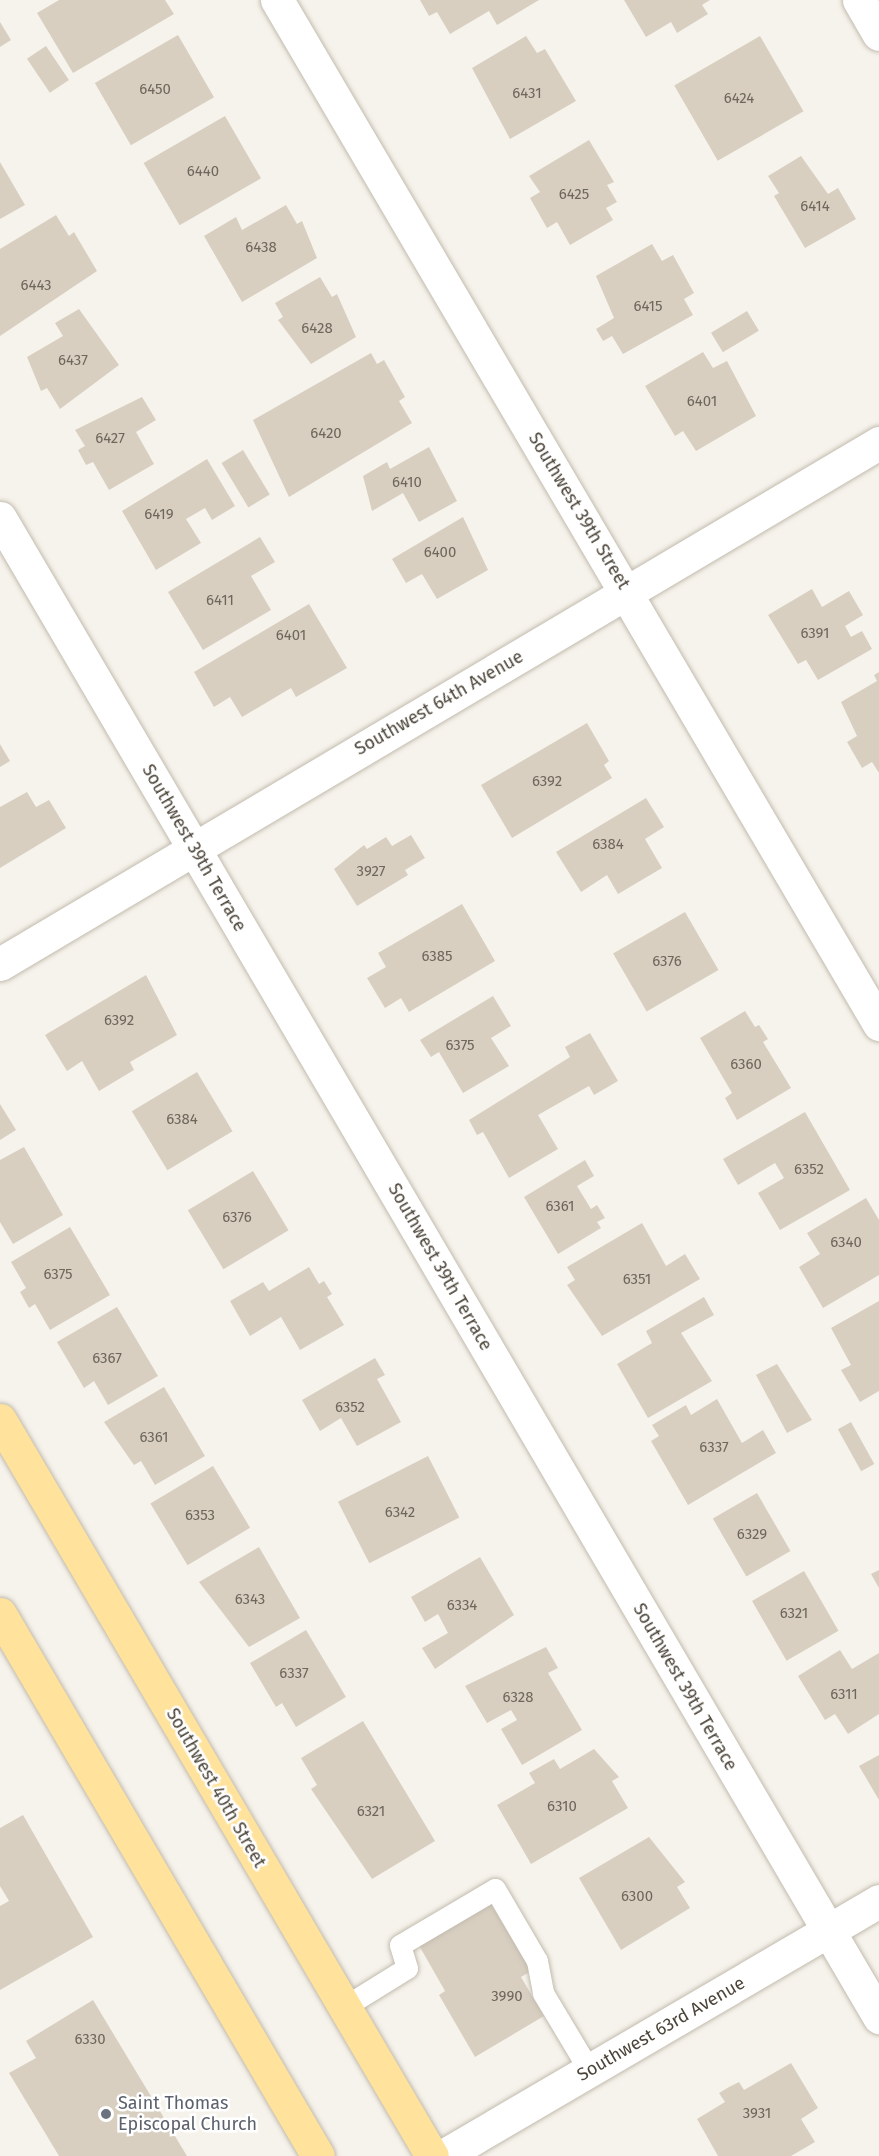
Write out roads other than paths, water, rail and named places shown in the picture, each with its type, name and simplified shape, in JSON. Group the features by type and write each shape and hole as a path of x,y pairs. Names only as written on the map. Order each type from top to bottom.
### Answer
{"main road":[{"name":"Southwest 40th Street","path":"0,1420 432,2156"},
{"path":"0,1614 318,2156"}],"street":[{"name":"Southwest 39th Street","path":"277,0 879,1024"},
{"path":"859,0 879,34"},
{"name":"Southwest 64th Avenue","path":"0,964 879,443"},
{"name":"Southwest 39th Terrace","path":"0,518 879,2017"},
{"name":"Southwest 63rd Avenue","path":"443,2156 879,1901"}],"lane":[{"path":"345,2007 407,1968 400,1945 495,1889 537,1961 543,1993 589,2070"}],"place":[{"name":"Saint Thomas Episcopal Church","path":"106,2114"}]}
